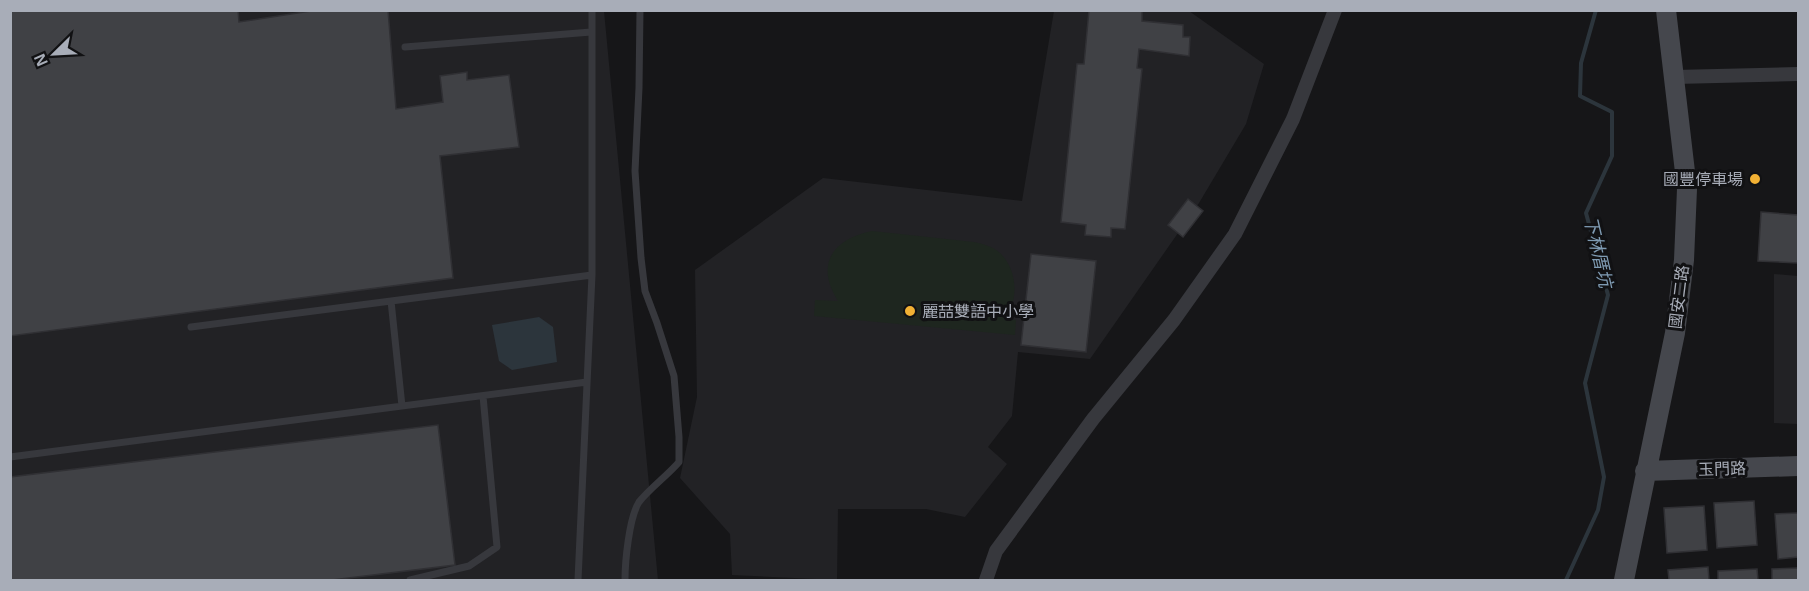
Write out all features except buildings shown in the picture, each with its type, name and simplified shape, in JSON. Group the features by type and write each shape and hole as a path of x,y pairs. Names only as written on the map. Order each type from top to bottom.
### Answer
{"street":[{"path":"986,580 996,550 1093,419 1174,320 1235,234 1293,119 1335,10"},
{"name":"國安二路","path":"1624,580 1674,333 1684,260 1687,189 1666,10"},
{"path":"1675,77 1798,74"},
{"name":"玉門路","path":"1645,471 1798,466"}],"lane":[{"path":"578,580 592,276 592,10"},
{"path":"625,580 625,562 639,503 679,462 674,376 645,291 641,258 635,171 640,10"},
{"path":"405,47 591,32"},
{"path":"191,327 592,276"},
{"path":"391,301 402,406"},
{"path":"10,457 586,382"},
{"path":"410,580 469,566 497,547 483,396"}],"shaded area":[{"path":"25,10 604,11 658,580 11,580 10,12"},
{"name":"麗喆雙語中小學","path":"1054,11 1189,11 1264,64 1246,124 1199,203 1090,359 1018,352 1012,416 988,447 1007,464 965,517 926,509 838,509 837,580 732,575 730,534 680,478 697,397 695,270 823,178 1022,201"},
{"path":"872,231 974,242 1000,253 1013,276 1013,303 1004,319 1016,320 1015,335 814,316 815,300 838,301 828,276 831,255 847,240"},
{"path":"1774,274 1798,276 1798,424 1774,423"},
{"path":"539,317 553,327 557,362 512,370 499,361 492,325"}],"waterway":[{"name":"下林厝坑","path":"1566,580 1598,510 1604,477 1585,383 1608,295 1586,213 1612,156 1612,112 1580,96 1581,63 1596,10"}],"place":[{"name":"國豐停車場","path":"1755,179"},
{"name":"麗喆雙語中小學","path":"910,311"}]}
